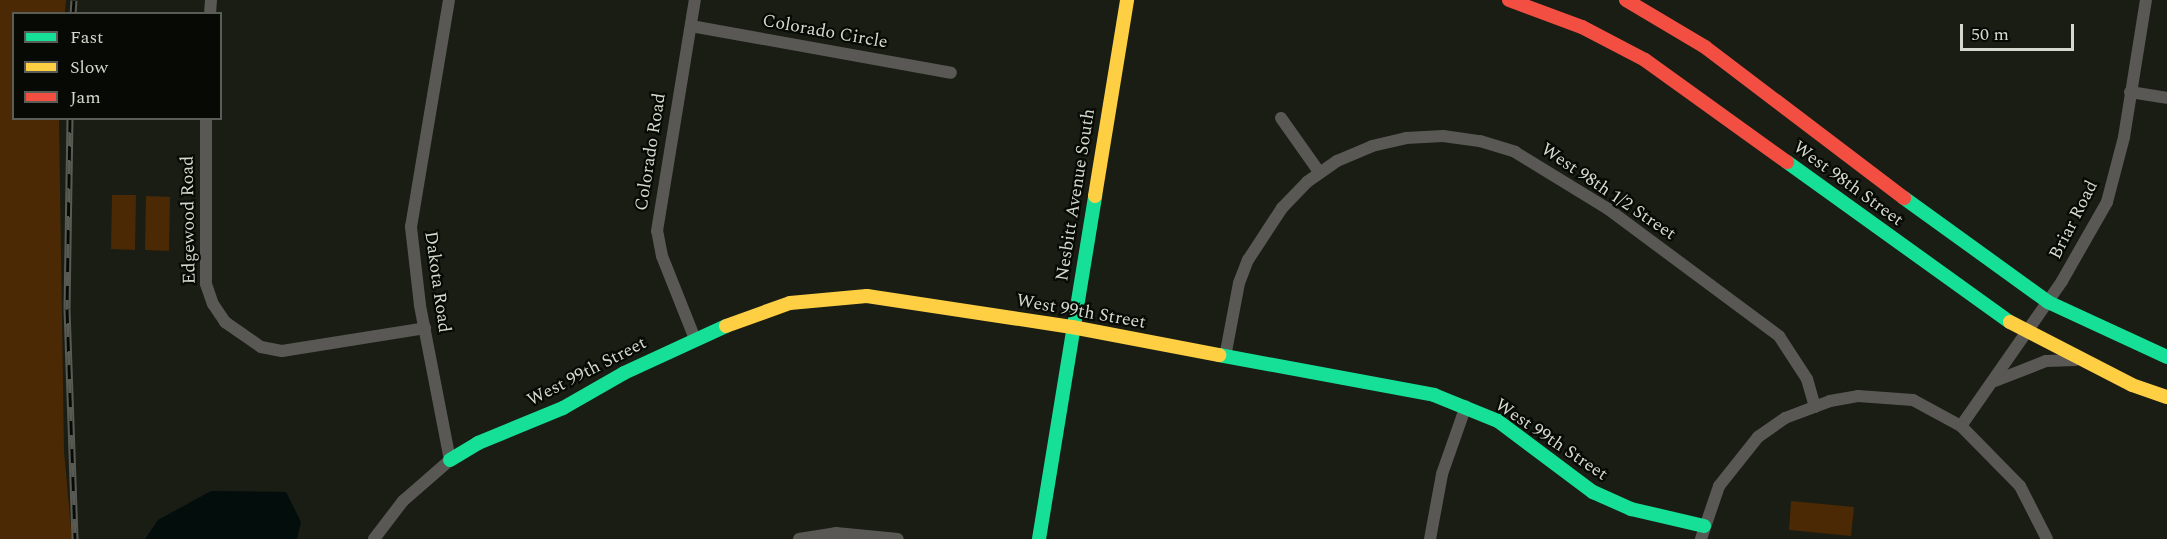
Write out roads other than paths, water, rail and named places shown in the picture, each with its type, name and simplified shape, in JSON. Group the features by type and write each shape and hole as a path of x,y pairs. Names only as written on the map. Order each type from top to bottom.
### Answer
{"street":[{"name":"Dakota Road","path":"449,0 411,227 425,328 450,460"},
{"name":"Colorado Road","path":"695,0 657,231 662,256 695,339"},
{"name":"Nesbitt Avenue South","path":"1039,539 1127,0"},
{"path":"1123,22 1139,0"},
{"name":"West 98th Street","path":"1509,0 1582,27 1645,60 2026,334 2167,397"},
{"name":"West 98th Street","path":"1626,0 1705,47 2013,280 2048,302 2167,357"},
{"name":"Briar Road","path":"1961,426 2048,302 2107,202 2118,170 2146,0"},
{"name":"Colorado Circle","path":"691,26 951,73"},
{"path":"2130,92 2167,98"},
{"path":"1281,118 1320,173"},
{"name":"Edgewood Road","path":"206,120 206,284 213,304 225,322 261,347 282,351 425,328"},
{"name":"West 98th 1/2 Street","path":"1225,357 1239,283 1248,260 1282,208 1320,173 1371,146 1406,138 1452,137 1515,152 1608,209 1779,336 1807,379 1815,407"},
{"name":"West 99th Street","path":"450,460 478,443 563,408 695,339 752,314 790,303 867,296 1072,327 1400,388 1466,406 1497,421 1593,492 1631,509 1702,532"},
{"path":"1994,381 2046,361 2080,360"},
{"path":"1702,532 1719,486 1737,459 1758,437 1785,418 1815,407 1858,396 1885,396 1913,400 1961,426 2020,486 2047,539"},
{"path":"1430,539 1442,474 1466,406"},
{"path":"374,539 403,501 450,460"},
{"path":"800,539 836,533 898,539"}],"railway":[{"path":"73,12 74,0"},
{"path":"70,120 67,309 75,539"}]}
